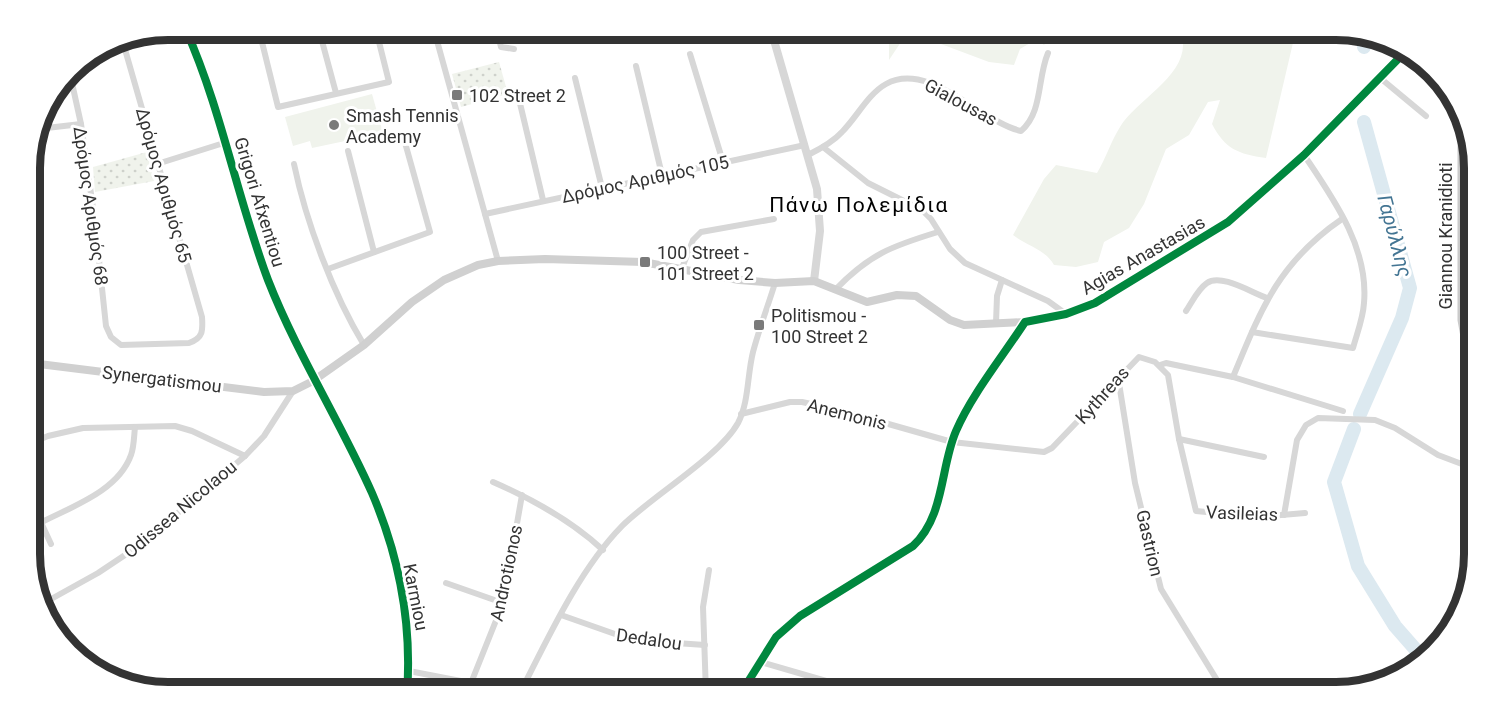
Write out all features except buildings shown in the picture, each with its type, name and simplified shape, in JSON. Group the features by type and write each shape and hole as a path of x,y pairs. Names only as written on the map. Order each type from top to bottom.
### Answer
{"main road":[{"name":"Giannou Kranidioti","path":"1462,147 1462,320 1464,331"},
{"path":"293,391 313,381 364,345 412,302 444,280 478,265 498,261 545,259 643,262 739,280 775,283 814,281"},
{"name":"Agias Anastasias","path":"814,281 836,289 848,297 867,302 897,295 916,296 957,323 1025,322"},
{"name":"Synergatismou","path":"40,364 264,392 293,391"}],"street":[{"name":"Grigori Afxentiou","path":"191,41 207,78 227,142 252,237 273,292 313,381"},
{"path":"262,41 279,107 389,82 379,41"},
{"path":"322,41 336,93"},
{"path":"437,41 498,261"},
{"path":"500,41 501,46 514,49"},
{"path":"774,41 808,156 820,210 814,281"},
{"name":"Δρόμος Αριθμός 65","path":"125,49 202,317 203,332"},
{"name":"Gialousas","path":"808,156 840,134 870,98 886,84 903,78 921,80 952,94 1009,128 1021,131 1030,124 1035,112 1048,53"},
{"path":"690,54 723,162"},
{"name":"Agias Anastasias","path":"1025,322 1066,314 1111,296 1228,222 1304,155 1399,58"},
{"path":"636,66 662,175"},
{"path":"1379,77 1426,116"},
{"path":"575,78 602,188"},
{"name":"Δρόμος Αριθμός 68","path":"72,85 81,124 106,326 111,337 121,345 189,343 198,340 203,332"},
{"path":"518,95 543,200"},
{"path":"48,128 81,124"},
{"path":"328,269 430,232 404,140"},
{"path":"157,164 227,142"},
{"name":"Δρόμος Αριθμός 105","path":"484,214 805,145"},
{"path":"823,147 868,183 922,210 931,219 950,249 965,262 1048,301 1066,314"},
{"path":"348,151 374,252"},
{"path":"1252,332 1353,348 1362,317 1364,286 1359,258 1334,199 1304,155"},
{"path":"294,164 300,192 328,269 364,345"},
{"path":"682,268 693,240 701,232 774,219"},
{"path":"1233,377 1267,298 1309,244 1342,219"},
{"path":"836,289 852,273 882,250 938,232"},
{"path":"996,323 997,296 1002,280"},
{"path":"1186,310 1203,288 1213,281 1222,281 1267,298"},
{"path":"526,682 561,615 603,550 627,522 730,434 746,403 753,352 775,283"},
{"path":"748,682 776,637 800,616 913,546 924,536 934,513 952,442 961,422 1025,322"},
{"name":"Kythreas","path":"952,442 1044,452 1052,448 1139,357 1160,365"},
{"path":"1264,458 1179,439 1168,375 1160,365 1166,363 1233,377 1343,411"},
{"name":"Gastrion","path":"1118,377 1135,483 1161,589 1218,682"},
{"name":"Karmiou","path":"313,381 372,494 392,554 405,606 409,637 408,682"},
{"name":"Odissea Nicolaou","path":"49,600 98,573 140,545 244,456 264,435 293,391"},
{"name":"Anemonis","path":"741,414 790,402 802,402 839,410 952,442"},
{"path":"1284,514 1297,440 1310,421 1331,417 1375,420 1395,428 1438,455 1464,465"},
{"path":"40,439 83,428 175,426 192,431 244,456"},
{"path":"42,522 104,489 120,476 132,454 135,427"},
{"name":"Vasileias","path":"1179,439 1196,511 1249,516 1305,513"},
{"path":"493,482 522,495 589,537 603,550"},
{"name":"Androtionos","path":"471,682 502,603 522,495"},
{"path":"40,518 51,544"},
{"path":"706,682 703,607 709,570"},
{"path":"446,583 502,603"},
{"name":"Dedalou","path":"561,615 632,640 705,645"},
{"path":"761,662 838,682"},
{"path":"409,671 466,682"}],"shaded area":[{"path":"889,41 903,41 901,42 889,60"},
{"path":"933,41 1034,41 1020,49 1014,65 989,62"},
{"path":"1182,41 1293,41 1266,158 1248,155 1227,145 1212,124 1220,100 1208,102 1189,135 1166,149 1144,204 1129,228 1104,242 1098,262 1076,267 1054,265 1041,251 1013,235 1044,179 1056,165 1097,173 1120,127 1173,71 1180,59"},
{"path":"499,62 508,94 461,107 452,74"},
{"name":"Smash Tennis Academy","path":"372,94 383,133 312,148 310,141 293,146 285,117"},
{"path":"147,152 154,181 95,192 93,167"}],"waterway":[{"name":"Γαρύλλης","path":"1360,414 1402,318 1410,288 1364,122"},
{"name":"Γαρύλλης","path":"1354,429 1334,482 1358,566 1395,626 1418,652"}],"cycle path":[{"path":"191,41 210,92 268,280 292,334 360,466 390,541 402,591 407,642 407,682"},
{"path":"748,682 776,637 800,616 913,546 923,534 936,506 956,431 979,389 1025,322 1066,314 1095,303 1228,222 1304,155 1399,58"}],"place":[{"name":"102 Street 2","path":"457,95"},
{"name":"Smash Tennis Academy","path":"334,125"},
{"name":"100 Street - 101 Street 2","path":"645,262"},
{"name":"Politismou - 100 Street 2","path":"759,325"}],"district":[{"name":"Πάνω Πολεμίδια","path":"859,205"}]}
